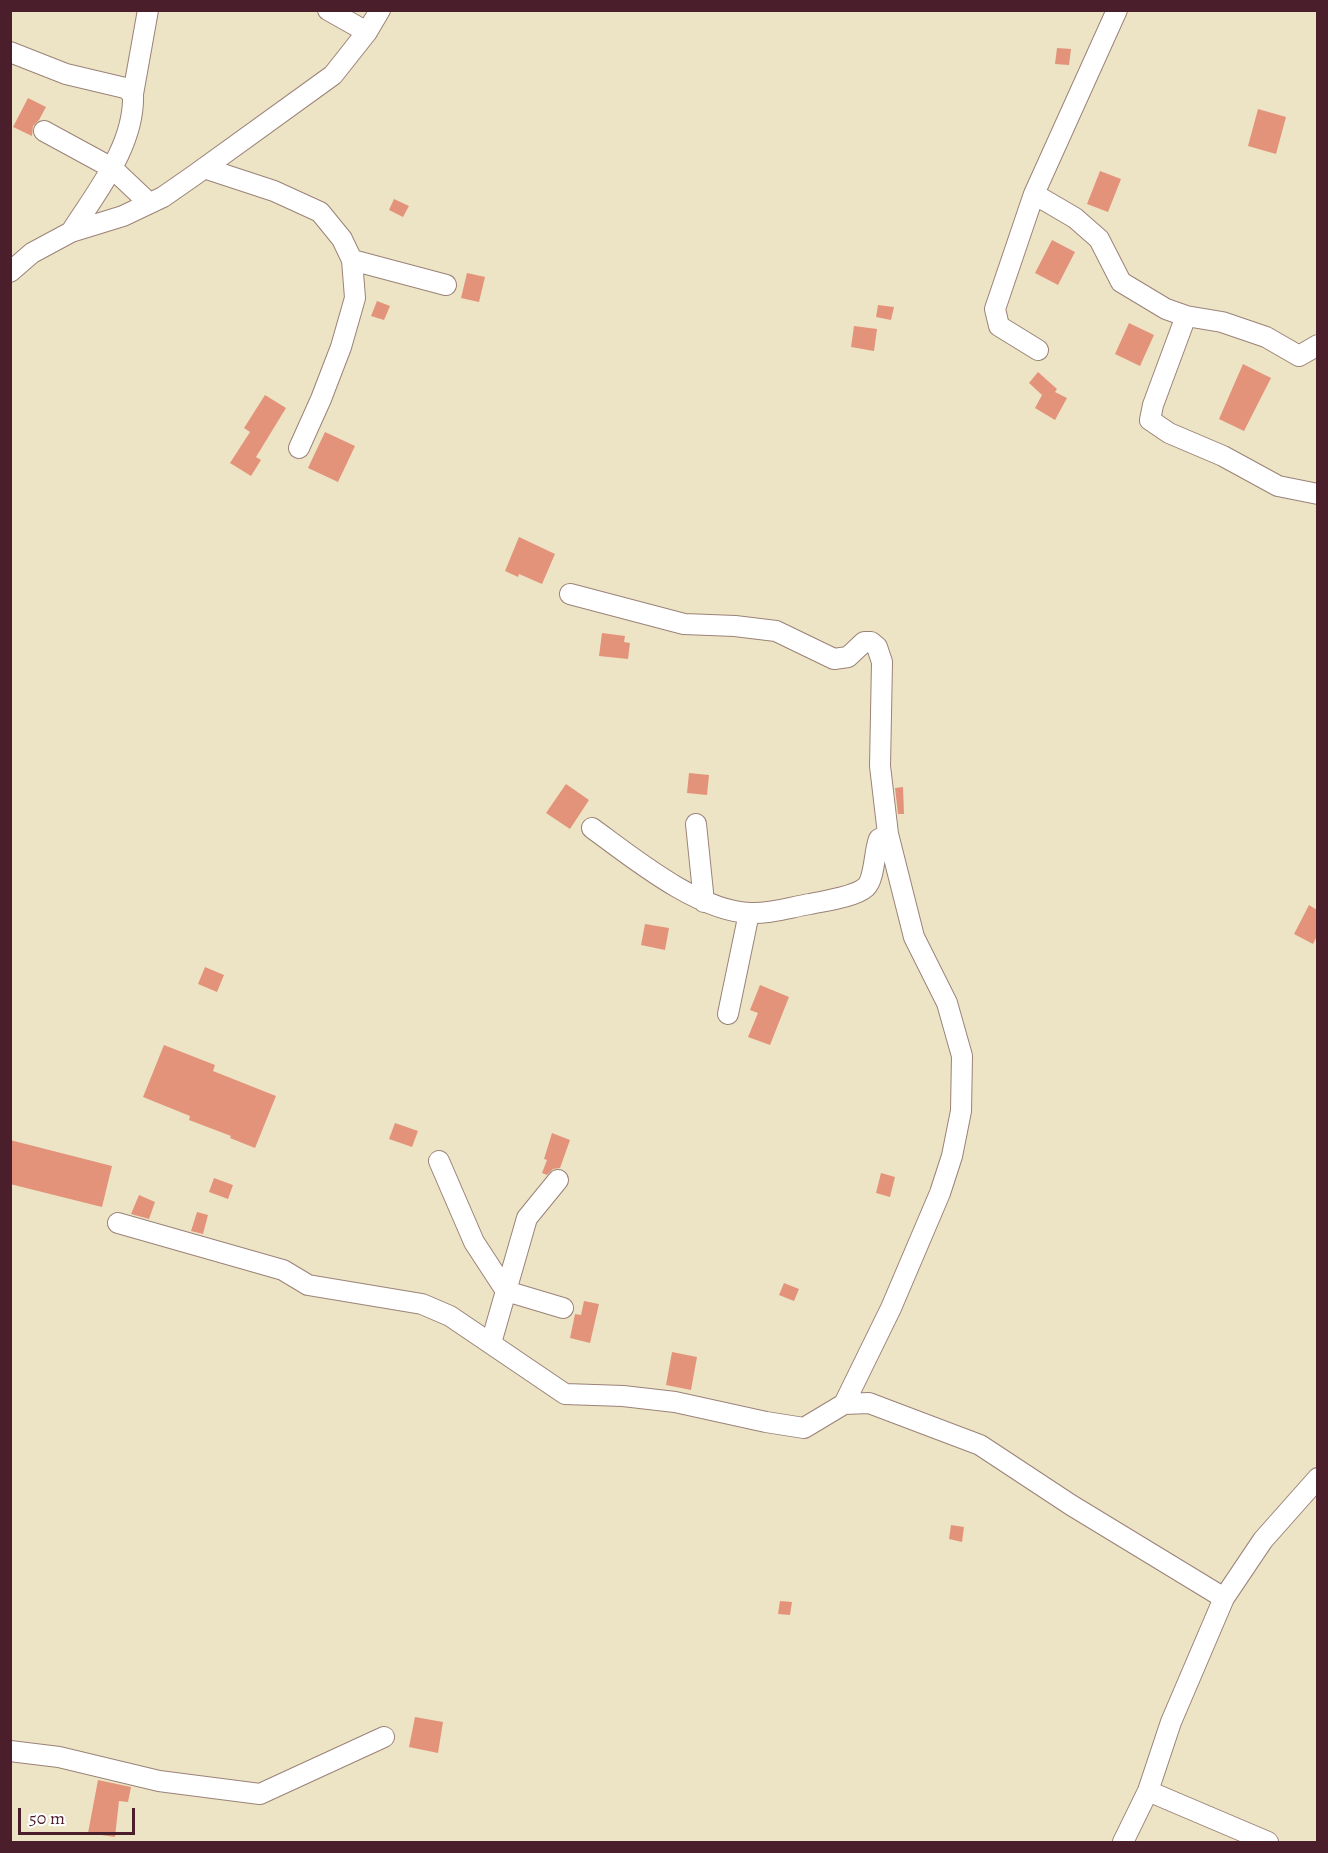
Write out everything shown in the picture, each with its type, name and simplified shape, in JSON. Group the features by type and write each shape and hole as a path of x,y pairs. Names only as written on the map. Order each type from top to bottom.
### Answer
{"street":[{"path":"71,232 112,168 130,125 134,106 133,94 148,10"},
{"path":"328,10 367,32"},
{"path":"10,272 32,253 71,232 123,216 163,197 204,168 333,75 367,32 380,10"},
{"path":"1038,350 999,326 995,309 1034,194 1117,10"},
{"path":"10,52 66,74 125,88 133,94"},
{"path":"44,131 112,168 149,203"},
{"path":"204,168 274,191 320,212 342,239 352,260 355,298 341,347 299,448"},
{"path":"1034,194 1075,218 1099,239 1121,282 1166,309 1185,316 1222,322 1266,337 1299,356 1317,345"},
{"path":"352,260 446,285"},
{"path":"1185,316 1153,405 1150,420 1169,433 1223,456 1278,486 1317,494"},
{"path":"570,594 684,624 735,626 776,632 834,659 848,657 864,642 871,642 877,647 882,662 879,766 888,834 914,937 947,1003 962,1056 961,1111 952,1156 940,1193 891,1308 844,1404"},
{"path":"696,824 704,902"},
{"path":"592,828 648,869 704,902 748,913 824,901 855,893 866,887 870,881 875,848 879,839 888,834"},
{"path":"728,1014 748,913"},
{"path":"439,1161 474,1242 506,1291 562,1308"},
{"path":"491,1343 527,1218 558,1180"},
{"path":"118,1223 283,1270 308,1285 422,1304 450,1316 565,1394 622,1396 675,1402 804,1428 844,1404 869,1402 981,1445 1130,1542 1224,1598"},
{"path":"1123,1842 1148,1791 1171,1722 1224,1598 1263,1539 1317,1478"},
{"path":"10,1751 59,1757 159,1780 260,1794 384,1737"},
{"path":"1148,1791 1268,1842"}],"building":[{"path":"1057,48 1071,49 1069,65 1055,64"},
{"path":"28,98 46,107 33,126 32,136 13,127"},
{"path":"1258,109 1286,117 1276,154 1248,146"},
{"path":"1100,171 1121,179 1108,212 1087,204"},
{"path":"394,199 409,206 403,217 389,210"},
{"path":"1052,240 1075,252 1058,285 1035,273"},
{"path":"467,273 485,277 479,302 461,298"},
{"path":"377,301 390,306 384,320 371,316"},
{"path":"878,305 894,307 891,320 876,317"},
{"path":"1129,323 1154,335 1140,366 1115,354"},
{"path":"854,326 877,329 874,351 851,347"},
{"path":"1243,364 1271,378 1244,431 1219,419"},
{"path":"1038,372 1057,389 1055,392 1067,398 1055,420 1035,408 1042,395 1029,383"},
{"path":"265,395 286,408 256,457 261,460 251,476 230,463 250,432 244,428"},
{"path":"325,432 355,446 338,482 308,468"},
{"path":"519,537 555,554 542,584 519,574 518,577 505,571"},
{"path":"602,633 625,636 624,642 630,643 628,659 599,656"},
{"path":"689,773 709,775 707,795 687,793"},
{"path":"566,784 589,800 570,829 546,813"},
{"path":"903,787 904,814 898,814 895,788"},
{"path":"1309,905 1317,910 1317,936 1313,944 1294,934"},
{"path":"645,924 669,928 665,950 641,945"},
{"path":"205,967 224,975 217,992 198,984"},
{"path":"760,985 789,997 770,1045 748,1037 758,1013 750,1010"},
{"path":"164,1045 215,1065 213,1071 276,1096 255,1148 189,1120 190,1116 143,1097"},
{"path":"395,1123 418,1131 412,1147 389,1139"},
{"path":"552,1133 570,1140 560,1168 553,1169 547,1175 542,1173"},
{"path":"10,1140 112,1166 102,1207 10,1184"},
{"path":"881,1173 895,1177 890,1197 876,1193"},
{"path":"214,1178 233,1185 228,1199 209,1192"},
{"path":"139,1195 155,1202 149,1219 131,1214"},
{"path":"197,1212 208,1215 203,1234 191,1231"},
{"path":"784,1283 799,1289 794,1301 779,1295"},
{"path":"584,1301 599,1304 590,1343 570,1338 575,1314 581,1315"},
{"path":"672,1352 697,1357 691,1390 666,1385"},
{"path":"951,1525 964,1527 962,1542 949,1539"},
{"path":"780,1601 792,1602 790,1615 778,1614"},
{"path":"415,1717 443,1722 438,1753 409,1747"},
{"path":"98,1780 131,1787 128,1802 119,1801 115,1837 88,1833"}]}
